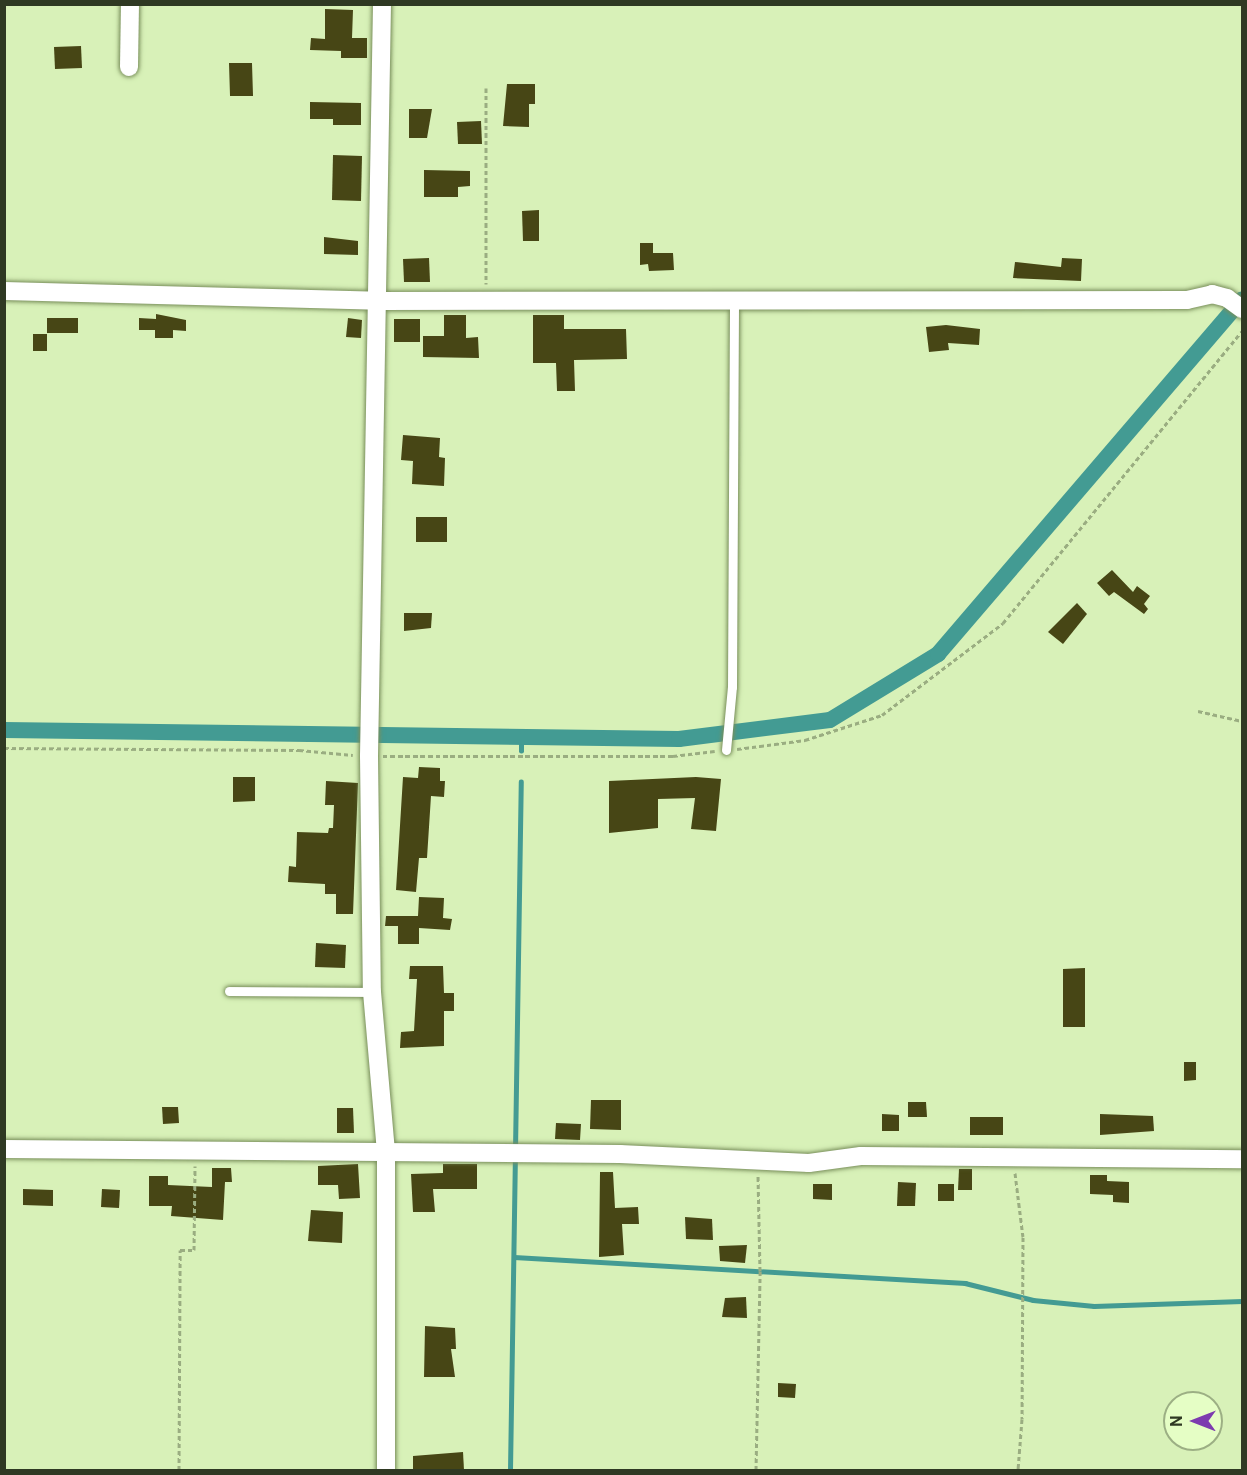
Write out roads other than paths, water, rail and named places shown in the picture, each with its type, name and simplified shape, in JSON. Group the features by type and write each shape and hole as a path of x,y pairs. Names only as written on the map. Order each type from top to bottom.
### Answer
{"street":[{"path":"129,67 130,4"},
{"path":"382,4 369,756 372,992 386,1153 386,1470"},
{"path":"4,291 378,301 1187,300 1212,294 1227,298 1242,309"},
{"path":"4,1149 529,1154 809,1163 861,1156 1242,1159"}],"lane":[{"path":"726,750 732,687 734,300"},
{"path":"229,991 372,992"}],"waterway":[{"path":"4,730 679,739 830,720 938,654 1242,299"},
{"path":"521,737 521,751"},
{"path":"515,1150 521,782"},
{"path":"510,1470 515,1158"},
{"path":"514,1257 965,1283 1033,1300 1094,1306 1242,1301"}]}
